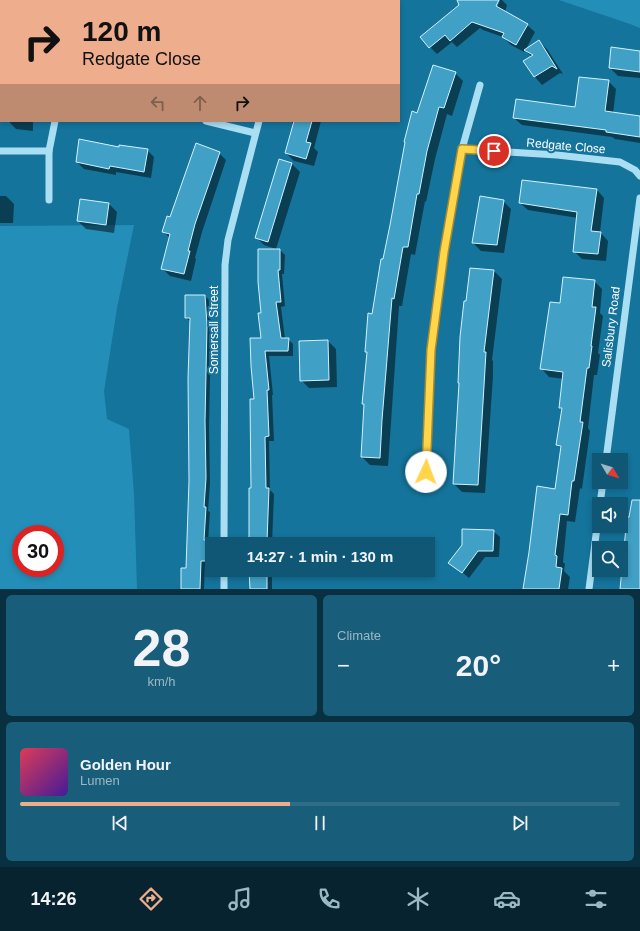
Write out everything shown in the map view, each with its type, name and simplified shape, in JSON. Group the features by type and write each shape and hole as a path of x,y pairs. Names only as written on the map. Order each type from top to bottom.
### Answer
{"street":[{"path":"426,472 431,350 444,252 462,149 480,85"},
{"path":"49,200 49,151 55,122"},
{"path":"210,122 255,132"},
{"name":"Somersall Street","path":"224,537 225,265 228,240 259,122"},
{"name":"Redgate Close","path":"462,149 557,155 620,162 634,170 640,176"},
{"path":"0,151 49,151"},
{"name":"Salisbury Road","path":"607,453 640,198"},
{"path":"589,589 596,533"},
{"path":"224,577 224,589"}],"shaded area":[{"path":"559,0 640,0 640,28 630,24"},
{"path":"134,225 117,308 104,391 107,419 129,429 134,494 137,589 0,589 0,226"}],"building":[{"path":"457,0 499,0 496,6 528,24 516,45 502,37 504,33 472,22 450,41 445,35 429,48 420,37 459,5"},
{"path":"539,40 557,69 552,66 534,77 523,61 533,55 524,50"},
{"path":"611,47 640,51 640,72 609,68"},
{"path":"433,65 456,72 444,108 439,107 427,151 419,194 417,194 408,247 403,247 394,299 392,298 380,458 361,457 364,404 362,404 367,352 365,352 368,313 372,314 381,259 383,259 390,225 404,142 412,111 417,113"},
{"path":"579,77 609,80 605,111 640,116 640,137 606,132 606,130 513,118 516,99 575,107"},
{"path":"294,122 312,122 306,142 311,143 306,159 285,153"},
{"path":"79,139 119,147 119,145 148,149 144,172 110,166 109,169 76,162"},
{"path":"196,143 220,152 195,224 184,274 161,269 170,234 162,232 167,216 170,217"},
{"path":"279,159 292,163 268,242 255,238"},
{"path":"522,180 597,189 591,231 601,232 598,254 573,252 577,212 519,203"},
{"path":"480,196 504,200 497,245 472,243"},
{"path":"80,199 109,203 106,225 77,221"},
{"path":"258,249 280,249 280,270 278,270 281,302 276,302 281,338 289,338 288,351 265,351 269,390 267,390 269,436 265,437 266,488 269,488 267,537 249,537 249,488 251,488 250,399 254,399 250,338 261,338 258,313 261,313 258,282"},
{"path":"470,268 494,270 484,352 486,352 478,485 453,484 460,337 464,301 466,301"},
{"path":"563,277 595,280 592,307 596,307 589,368 587,368 580,422 583,422 574,481 572,481 568,515 560,514 555,555 557,556 556,567 562,568 559,589 523,589 537,486 555,489 561,446 556,445 562,408 559,408 563,372 540,369 550,302 560,303"},
{"path":"185,295 205,295 207,325 205,421 206,478 204,507 206,507 204,540 205,561 201,561 200,589 181,589 181,568 186,568 189,481 188,378 190,318 185,318"},
{"path":"328,340 329,380 300,381 299,341"},
{"path":"632,500 640,500 640,589 620,589 621,577 628,577 628,541 625,541 625,533 628,533"},
{"path":"462,529 494,530 493,551 478,551 462,573 448,563 462,545"},
{"path":"249,577 267,577 267,589 250,589"}],"route":[{"path":"426,472 431,350 444,252 462,149 494,151"}]}
